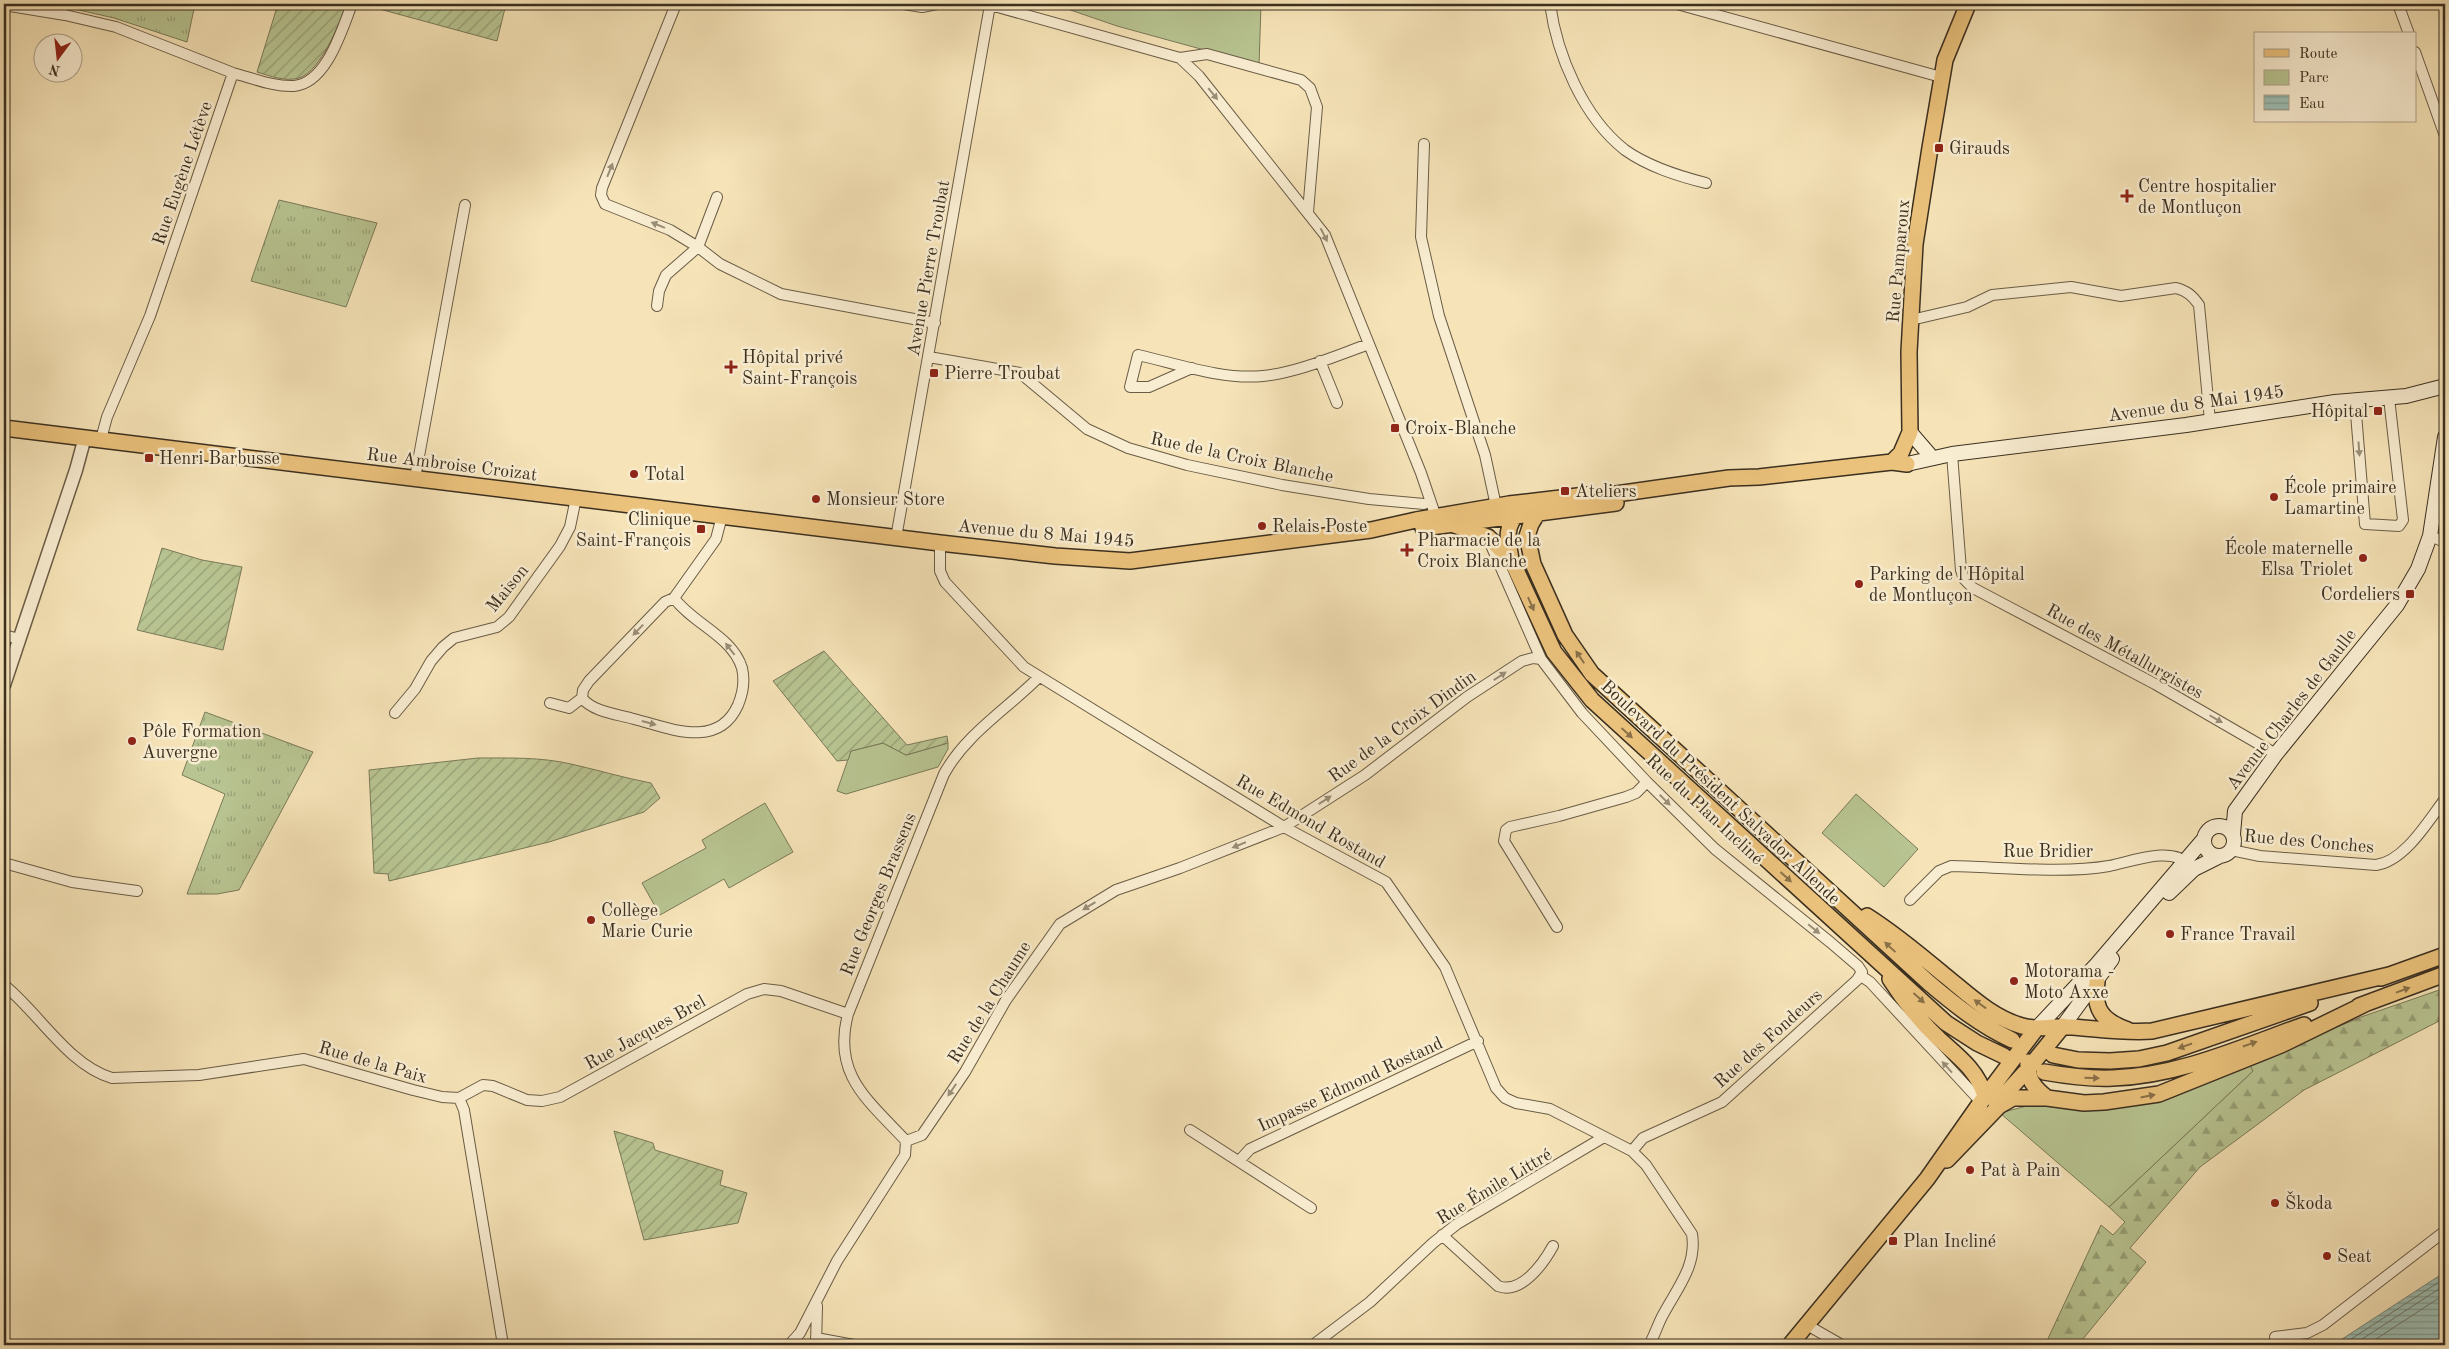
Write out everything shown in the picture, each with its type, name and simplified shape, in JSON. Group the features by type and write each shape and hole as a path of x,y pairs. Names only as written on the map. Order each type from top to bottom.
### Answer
{"main road":[{"name":"Rue Pamparoux","path":"1900,460 1910,432 1909,352 1915,244 1945,60 1968,4"},
{"name":"Avenue du 8 Mai 1945","path":"1503,517 1524,509 1729,478 1760,477 1952,454 2355,400 2406,396 2445,386"},
{"name":"Rue Ambroise Croizat","path":"4,428 896,538"},
{"path":"1910,432 1929,454"},
{"name":"Avenue Charles de Gaulle","path":"2233,834 2235,811 2276,754 2397,605 2418,569 2430,536 2445,437"},
{"name":"Avenue du 8 Mai 1945","path":"1900,460 1929,454 1952,454"},
{"name":"Avenue du 8 Mai 1945","path":"1431,518 1454,524 1537,514 1735,486 1760,477"},
{"name":"Avenue du 8 Mai 1945","path":"896,538 1055,556 1130,561 1371,530 1431,518 1503,517 1586,495 1602,496"},
{"name":"Boulevard du Président Salvador Allende","path":"1533,564 1527,536 1537,514"},
{"path":"1503,517 1511,559"},
{"name":"Boulevard du Président Salvador Allende","path":"1503,517 1533,564 1565,635 1592,674 1958,1008 1988,1029 2012,1040"},
{"name":"Boulevard du Président Salvador Allende","path":"1454,524 1488,537 1511,559 1554,652 1592,700 1946,1022 1977,1043 2004,1056"},
{"name":"Avenue Charles de Gaulle","path":"2218,826 2226,814 2235,811"},
{"path":"1790,1345 1927,1179 1982,1103 2014,1075 2029,1048 2029,1031 2097,964 2190,865 2231,850 2234,842 2233,834 2227,827 2218,826 2206,831 2190,865 2178,882 2104,968 2097,982 2014,1075 1947,1160"},
{"path":"2203,840 2209,853 2218,856"},
{"path":"1829,891 1896,935 1981,1006 2029,1031 2057,1027 2136,1032 2152,1031 2389,975"},
{"path":"2053,1055 2078,1060 2110,1062 2158,1055 2445,954"},
{"path":"1878,961 1907,1006 1966,1062 1976,1075 1982,1103 1947,1160"},
{"path":"2057,1027 2086,985 2097,964"},
{"path":"2044,1072 2077,1077 2112,1078 2169,1071 2445,974"},
{"path":"2097,982 2095,998 2101,1013 2114,1025 2136,1032"},
{"path":"1927,1179 1999,1106 2014,1098 2047,1098 2084,1103 2159,1094 2281,1045 2367,1003"},
{"path":"1966,1062 2030,1080 2036,1090 2047,1098"}],"street":[{"path":"4,5 65,15 116,27 233,73 272,84 295,86 308,81 323,67 336,45 352,4"},
{"path":"676,4 601,194 605,204 670,230 698,246 720,264 781,294 935,323"},
{"path":"904,4 922,7 937,4"},
{"path":"989,4 1180,58 1207,54 1301,80 1310,88 1316,107 1308,212"},
{"name":"Avenue Pierre Troubat","path":"896,538 929,358 989,4"},
{"path":"1550,4 1567,70 1582,98 1608,133 1624,149 1642,160 1674,175 1706,182"},
{"path":"1677,4 1942,76"},
{"path":"2398,4 2408,32"},
{"path":"2416,54 2441,111 2445,136"},
{"path":"1180,58 1199,76 1325,234 1421,473 1431,518"},
{"name":"Rue Eugène Létève","path":"101,439 107,417 150,316 233,73"},
{"path":"1424,144 1421,238 1439,316 1485,455 1503,517"},
{"path":"657,306 659,291 666,275 698,246 717,198"},
{"path":"414,478 465,204"},
{"path":"1911,320 1967,307 1992,295 2071,287 2120,296 2176,288 2184,290 2192,295 2199,305 2210,420"},
{"path":"1192,368 1149,387 1130,387 1138,355 1229,375 1261,376 1291,371 1369,344"},
{"name":"Rue de la Croix Blanche","path":"929,358 1020,373 1087,429 1128,448 1187,465 1282,485 1369,500 1431,518"},
{"path":"1320,361 1337,404"},
{"path":"2355,400 2364,524 2400,526 2403,520 2390,398"},
{"path":"4,685 76,470 85,437"},
{"name":"Rue des Métallurgistes","path":"1952,454 1961,570 1964,580 1973,588 2155,684 2276,754"},
{"path":"1421,473 1431,518"},
{"name":"Maison","path":"395,713 416,689 431,661 443,647 454,638 497,627 509,617 560,546 570,526 576,498"},
{"path":"550,703 569,708 582,698 583,690 589,682 665,602 674,598 716,539 722,516"},
{"path":"2430,536 2445,542"},
{"name":"Rue du Plan Incliné","path":"1488,537 1541,659 1582,713 1647,782 1715,849 1858,966 1862,972 1859,978"},
{"name":"Rue Edmond Rostand","path":"940,543 940,571 945,582 1024,667 1284,827 1386,882 1445,967 1478,1041 1491,1078 1505,1098 1516,1103 1550,1109 1632,1151"},
{"path":"582,698 587,704 602,710 690,733 707,732 723,724 734,713 744,682 741,667 724,641 683,609 674,598"},
{"path":"4,634 19,639"},
{"name":"Rue de la Croix Dindin","path":"1284,827 1372,770 1467,697 1522,661 1533,658 1541,659"},
{"name":"Rue Georges Brassens","path":"906,1141 866,1098 849,1072 843,1053 843,1033 848,1014 944,774 953,757 965,743 1039,677"},
{"path":"1557,927 1504,841 1506,830 1510,827 1559,816 1626,797 1636,793 1647,782"},
{"name":"Rue des Conches","path":"2231,850 2260,856 2385,864 2394,860 2403,852 2445,799"},
{"name":"Rue de la Chaume","path":"906,1141 922,1135 965,1072 1006,1000 1060,924 1116,890 1180,868 1284,827"},
{"name":"Rue Bridier","path":"1910,900 1939,871 1951,866 2080,869 2108,866 2160,856 2176,856 2190,865"},
{"path":"4,863 72,882 137,891"},
{"path":"1859,978 1870,982 1982,1103"},
{"name":"Rue des Fondeurs","path":"1632,1151 1643,1138 1722,1102 1859,978"},
{"name":"Rue de la Paix","path":"4,985 17,995 74,1056 91,1070 112,1078 199,1075 304,1059 420,1092 442,1097 459,1098"},
{"name":"Rue Jacques Brel","path":"459,1098 483,1085 494,1086 527,1100 542,1101 560,1097 747,994 764,989 782,991 848,1014"},
{"name":"Impasse Edmond Rostand","path":"1239,1161 1250,1149 1478,1041"},
{"path":"459,1098 465,1116 503,1345"},
{"path":"1190,1130 1311,1208"},
{"name":"Rue Émile Littré","path":"1312,1345 1370,1302 1457,1224 1604,1138"},
{"path":"789,1345 800,1333 837,1261 905,1154 906,1141"},
{"path":"1632,1151 1646,1165 1692,1234 1694,1245 1687,1274 1663,1315 1649,1345"},
{"path":"2275,1337 2307,1333 2323,1325 2445,1231"},
{"path":"1442,1236 1498,1286 1506,1289 1516,1288 1521,1284 1546,1259 1553,1246"},
{"path":"817,1301 816,1341 854,1345"},
{"path":"1807,1325 1842,1345"}],"green space":[{"path":"61,4 195,4 187,42 114,18 61,6"},
{"path":"278,4 348,4 322,56 315,66 299,78 283,79 257,72"},
{"path":"361,4 506,4 497,41"},
{"path":"1053,4 1261,4 1259,65 1117,26"},
{"path":"279,200 377,223 346,307 251,281"},
{"path":"162,548 202,560 242,567 223,650 137,630"},
{"path":"824,651 907,745 947,736 948,743 906,755 883,743 851,751 848,760 837,761 773,681"},
{"path":"205,712 313,752 239,890 217,894 187,894 225,794 182,775"},
{"path":"883,743 906,755 948,743 948,749 938,767 846,794 837,791 851,751"},
{"path":"478,758 537,759 571,764 651,783 660,798 644,812 549,842 389,881 388,874 374,873 369,770"},
{"path":"1856,794 1918,849 1884,887 1822,833"},
{"path":"765,803 793,852 729,888 724,879 660,915 642,883 706,848 702,840"},
{"path":"2445,988 2445,1018 2304,1090 2200,1167 2130,1248 2146,1262 2078,1345 2045,1345 2101,1225 2113,1235 2125,1222 2109,1207 2253,1071 2249,1064 2361,1017"},
{"path":"2249,1064 2253,1071 2109,1207 2000,1113 2038,1103 2113,1108 2147,1104"},
{"path":"614,1131 653,1143 655,1150 723,1171 720,1185 747,1193 738,1223 644,1240"}],"water":[{"path":"2445,1272 2445,1345 2333,1345"}],"place":[{"name":"Girauds","path":"1939,148"},
{"name":"Centre hospitalier de Montluçon","path":"2127,196"},
{"name":"Hôpital privé Saint-François","path":"731,367"},
{"name":"Pierre Troubat","path":"934,373"},
{"name":"Hôpital","path":"2378,411"},
{"name":"Croix-Blanche","path":"1395,428"},
{"name":"Henri Barbusse","path":"149,458"},
{"name":"Total","path":"634,474"},
{"name":"Ateliers","path":"1565,491"},
{"name":"École primaire Lamartine","path":"2274,497"},
{"name":"Monsieur Store","path":"816,499"},
{"name":"Relais Poste","path":"1262,526"},
{"name":"Clinique Saint-François","path":"701,529"},
{"name":"Pharmacie de la Croix Blanche","path":"1407,550"},
{"name":"École maternelle Elsa Triolet","path":"2363,558"},
{"name":"Parking de l'Hôpital de Montluçon","path":"1859,584"},
{"name":"Cordeliers","path":"2410,594"},
{"name":"Pôle Formation Auvergne","path":"132,741"},
{"name":"Collège Marie Curie","path":"591,920"},
{"name":"France Travail","path":"2170,934"},
{"name":"Motorama - Moto Axxe","path":"2014,981"},
{"name":"Pat à Pain","path":"1970,1170"},
{"name":"Škoda","path":"2275,1203"},
{"name":"Plan Incliné","path":"1893,1241"},
{"name":"Seat","path":"2327,1256"}]}
